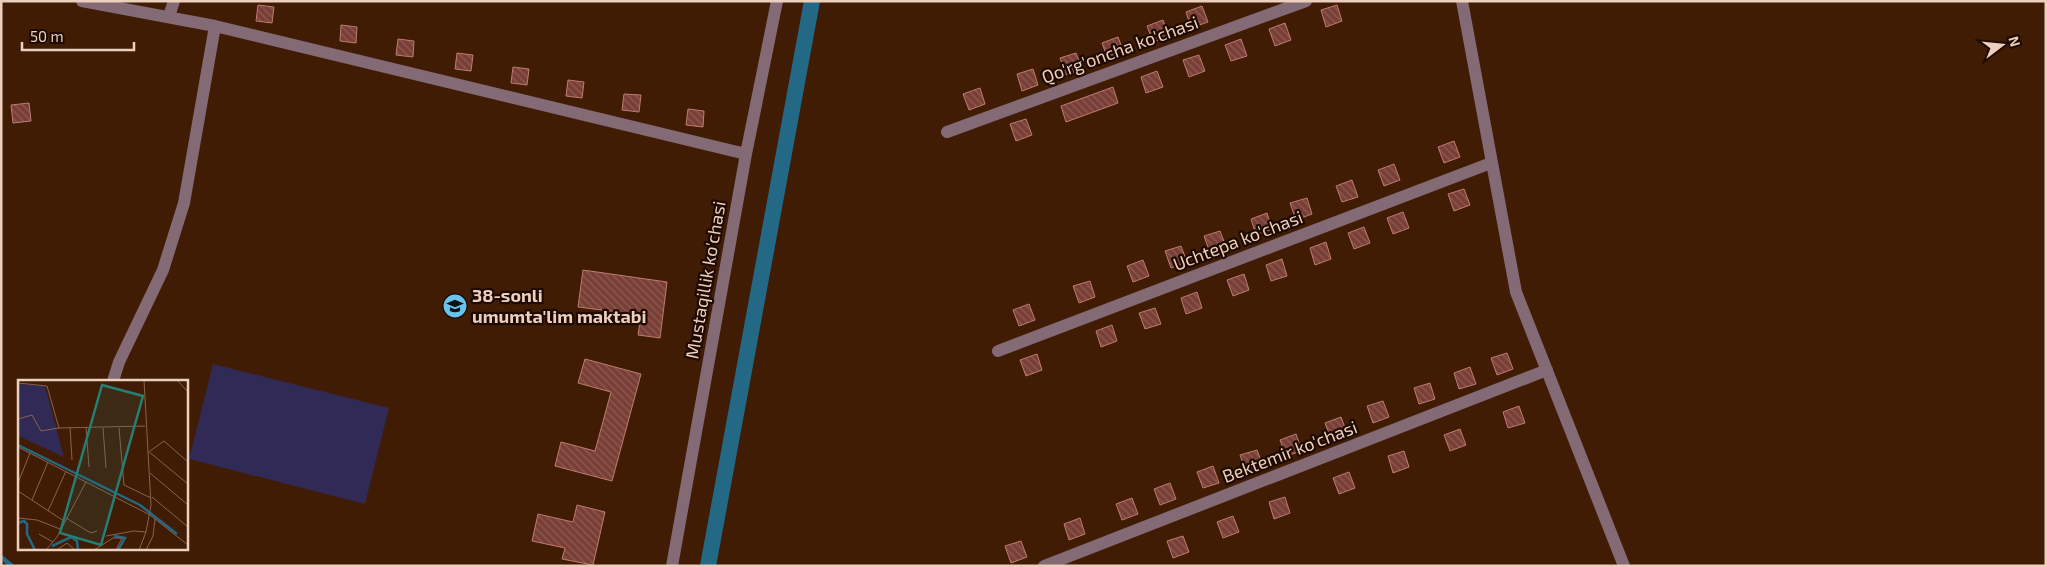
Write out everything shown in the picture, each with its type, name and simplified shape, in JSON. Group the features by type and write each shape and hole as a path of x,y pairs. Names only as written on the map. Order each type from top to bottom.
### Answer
{"street":[{"path":"82,1 215,26 746,154"},
{"path":"169,16 174,1"},
{"name":"Mustaqillik ko'chasi","path":"672,566 746,154 777,1"},
{"name":"Qo'rg'oncha ko'chasi","path":"947,132 1306,1"},
{"path":"1462,1 1516,292 1624,566"},
{"path":"113,380 119,362 164,270 184,203 215,26"},
{"name":"Uchtepa ko'chasi","path":"998,351 1491,163"},
{"name":"Bektemir ko'chasi","path":"1044,566 1548,370"}],"shaded area":[{"path":"213,364 389,408 365,504 189,459"}],"building":[{"path":"258,5 274,7 272,23 256,21"},
{"path":"1337,5 1342,21 1326,27 1321,10"},
{"path":"1202,6 1208,22 1191,28 1186,12"},
{"path":"1163,20 1169,37 1153,42 1147,26"},
{"path":"1285,23 1291,40 1275,46 1269,29"},
{"path":"341,25 357,27 356,43 340,41"},
{"path":"1118,37 1124,53 1108,59 1102,43"},
{"path":"398,39 414,41 413,57 396,55"},
{"path":"1241,39 1247,56 1231,61 1225,45"},
{"path":"457,53 473,55 471,71 455,69"},
{"path":"1076,53 1082,69 1066,75 1060,58"},
{"path":"1199,55 1205,71 1189,77 1183,60"},
{"path":"513,67 529,69 527,85 511,83"},
{"path":"1033,69 1038,85 1022,91 1017,74"},
{"path":"1157,71 1163,87 1146,93 1141,77"},
{"path":"568,80 584,82 582,98 566,96"},
{"path":"1113,87 1118,103 1066,122 1061,106"},
{"path":"980,88 985,104 969,110 963,94"},
{"path":"624,94 641,95 639,112 622,110"},
{"path":"29,103 31,121 13,123 11,105"},
{"path":"688,109 704,111 703,127 686,125"},
{"path":"1026,119 1032,135 1016,141 1010,124"},
{"path":"1454,141 1460,157 1444,163 1438,147"},
{"path":"1394,164 1400,180 1384,186 1378,170"},
{"path":"1352,180 1358,197 1342,202 1336,186"},
{"path":"1464,189 1470,205 1454,211 1448,194"},
{"path":"1307,198 1312,214 1296,220 1290,203"},
{"path":"1403,212 1409,228 1393,234 1387,218"},
{"path":"1267,213 1272,229 1256,235 1251,219"},
{"path":"1364,227 1370,243 1354,249 1348,233"},
{"path":"1220,231 1226,247 1210,253 1204,236"},
{"path":"1326,242 1331,259 1315,265 1310,248"},
{"path":"1181,246 1187,262 1171,268 1165,251"},
{"path":"1282,259 1287,276 1271,281 1266,265"},
{"path":"1143,260 1149,276 1133,282 1127,266"},
{"path":"583,270 667,282 660,338 638,335 641,315 578,307"},
{"path":"1244,274 1249,290 1233,296 1227,280"},
{"path":"1090,281 1095,297 1079,303 1073,286"},
{"path":"1197,292 1202,308 1186,314 1181,298"},
{"path":"1029,304 1035,320 1019,326 1013,310"},
{"path":"1155,308 1161,324 1145,329 1139,313"},
{"path":"1112,325 1117,341 1101,347 1096,331"},
{"path":"1507,353 1513,369 1497,375 1491,358"},
{"path":"1037,354 1042,370 1026,376 1020,360"},
{"path":"585,359 641,374 612,481 555,466 561,442 595,451 611,392 578,383"},
{"path":"1470,367 1476,384 1459,389 1454,373"},
{"path":"1430,383 1435,399 1419,404 1414,388"},
{"path":"1383,401 1389,417 1373,423 1367,406"},
{"path":"1519,406 1525,423 1508,428 1503,412"},
{"path":"1341,417 1347,433 1331,439 1325,423"},
{"path":"1460,429 1466,445 1450,451 1444,435"},
{"path":"1296,434 1302,451 1286,456 1280,440"},
{"path":"1257,450 1263,466 1246,471 1240,455"},
{"path":"1404,451 1409,467 1393,473 1388,456"},
{"path":"1213,466 1219,483 1203,488 1197,472"},
{"path":"1349,472 1355,488 1339,494 1333,478"},
{"path":"1170,483 1176,499 1160,505 1154,489"},
{"path":"1285,497 1290,513 1274,519 1269,502"},
{"path":"1132,498 1138,514 1122,520 1116,504"},
{"path":"577,505 605,512 593,565 562,559 565,548 532,541 538,514 573,522"},
{"path":"1233,516 1239,532 1223,538 1217,522"},
{"path":"1080,518 1085,534 1069,540 1064,524"},
{"path":"1183,536 1189,552 1173,558 1167,541"},
{"path":"1021,541 1027,557 1011,563 1005,546"}],"waterway":[{"path":"708,566 812,1"},
{"path":"1,557 12,566"}],"place":[{"name":"38-sonli umumta'lim maktabi","path":"455,306"}]}
